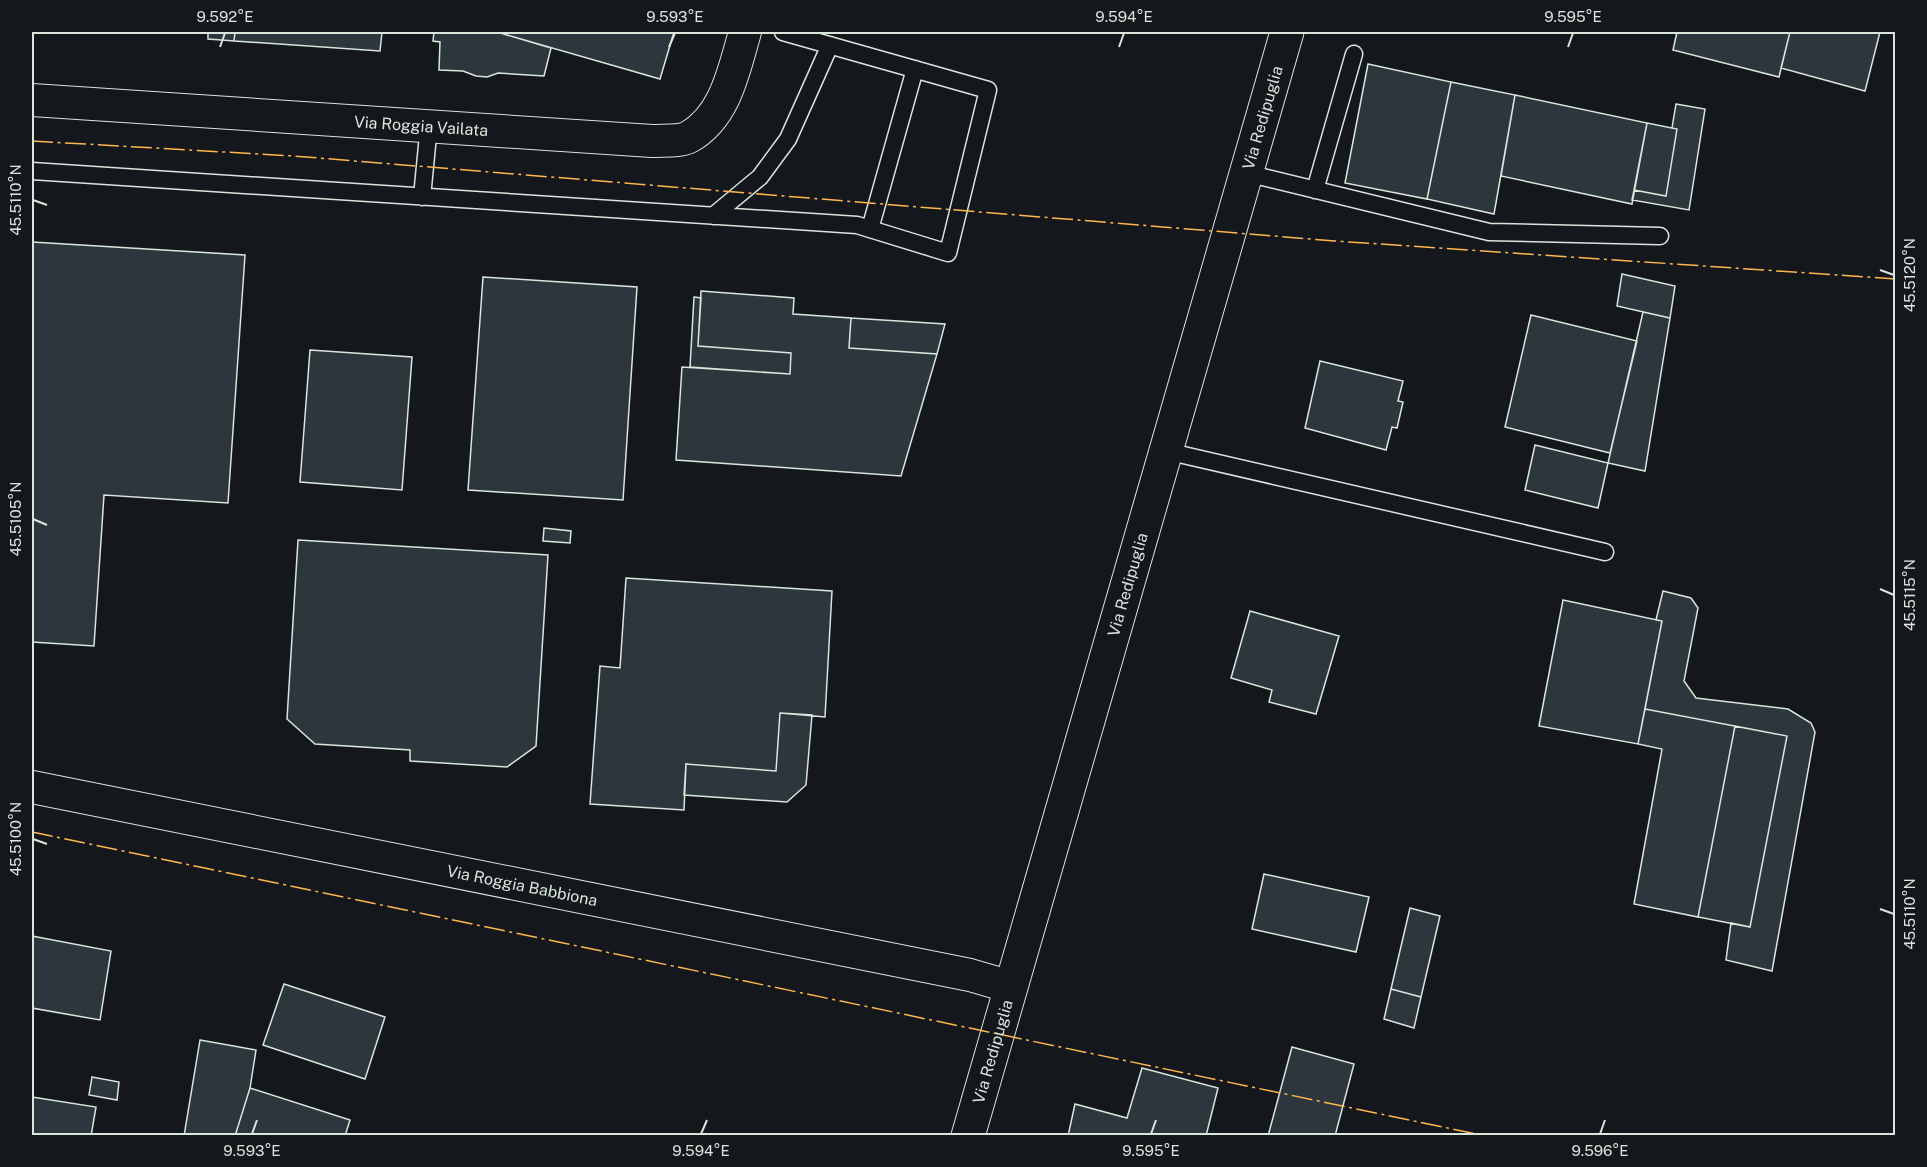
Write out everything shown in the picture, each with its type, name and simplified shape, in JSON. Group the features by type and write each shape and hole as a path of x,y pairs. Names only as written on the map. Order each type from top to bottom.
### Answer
{"street":[{"name":"Via Roggia Vailata","path":"32,100 652,141 687,138 713,117 729,87 745,32"},
{"name":"Via Redipuglia","path":"968,1136 1287,32"},
{"name":"Via Roggia Babbiona","path":"32,787 970,975 1011,987"}],"lane":[{"path":"32,171 856,225 948,253 988,90 783,32"},
{"path":"713,216 760,177 788,139 830,45"},
{"path":"1314,190 1354,54"},
{"path":"870,229 915,69"},
{"path":"422,196 429,125"},
{"path":"1246,173 1489,232 1660,237"},
{"path":"1166,451 1605,552"}],"building":[{"path":"194,32 235,32 234,41 208,39 208,33"},
{"path":"235,32 382,32 380,51 234,41"},
{"path":"434,32 497,32 551,48 544,76 498,73 487,77 463,71 439,70 440,42 433,41"},
{"path":"497,32 674,32 660,79"},
{"path":"1677,32 1790,32 1779,77 1673,50"},
{"path":"1790,32 1880,32 1865,91 1781,68"},
{"path":"1368,64 1451,82 1427,199 1345,183"},
{"path":"1451,82 1515,95 1494,214 1427,199"},
{"path":"1515,95 1647,123 1632,204 1501,176"},
{"path":"1676,104 1705,109 1689,210 1632,200 1634,190 1666,196 1677,129 1672,128"},
{"path":"1647,123 1677,129 1666,196 1634,190"},
{"path":"32,242 245,255 228,503 104,495 94,646 32,642"},
{"path":"1622,274 1675,286 1670,318 1617,306"},
{"path":"483,277 637,287 623,500 468,490"},
{"path":"701,291 794,298 793,314 851,318 849,348 937,354 901,476 676,460 682,367 790,374 791,353 698,346"},
{"path":"694,297 701,298 698,346 791,353 790,374 690,367"},
{"path":"1643,312 1670,318 1645,471 1608,463"},
{"path":"1531,315 1637,341 1610,453 1505,427"},
{"path":"851,318 945,324 937,354 849,348"},
{"path":"310,350 412,357 402,490 300,482"},
{"path":"1320,361 1403,381 1398,401 1403,402 1397,428 1392,427 1386,450 1305,428"},
{"path":"1535,445 1608,463 1598,508 1525,490"},
{"path":"544,528 571,531 570,543 543,541"},
{"path":"298,540 548,555 536,746 507,767 410,761 410,750 315,744 287,719"},
{"path":"626,578 832,591 825,717 780,713 776,771 686,764 684,810 590,804 600,666 620,668"},
{"path":"1663,591 1691,598 1698,608 1684,681 1696,698 1788,709 1811,723 1815,732 1772,971 1726,960 1731,923 1750,927 1787,736 1645,709 1662,621 1656,620"},
{"path":"1563,600 1662,621 1638,744 1539,726"},
{"path":"1250,611 1339,636 1316,714 1269,702 1272,690 1231,678"},
{"path":"1645,709 1735,726 1698,917 1634,904 1662,749 1638,744"},
{"path":"780,713 812,715 806,785 787,802 684,795 686,764 776,771"},
{"path":"1735,726 1787,736 1750,927 1698,917"},
{"path":"1264,874 1369,897 1356,952 1252,929"},
{"path":"1410,908 1440,916 1421,997 1391,989"},
{"path":"32,936 111,951 100,1020 32,1008"},
{"path":"284,984 385,1017 365,1079 263,1045"},
{"path":"1391,989 1421,997 1414,1028 1384,1019"},
{"path":"200,1040 256,1050 250,1088 235,1136 184,1136"},
{"path":"1292,1047 1354,1064 1335,1136 1268,1136"},
{"path":"1142,1068 1218,1088 1206,1136 1068,1136 1075,1104 1127,1118"},
{"path":"92,1077 119,1082 117,1100 89,1095"},
{"path":"250,1088 350,1120 345,1136 235,1136"},
{"path":"32,1097 96,1107 91,1136 32,1136"}],"power":[{"path":"32,141 294,156 1335,241 1896,279"},
{"path":"32,832 1486,1136"}]}
